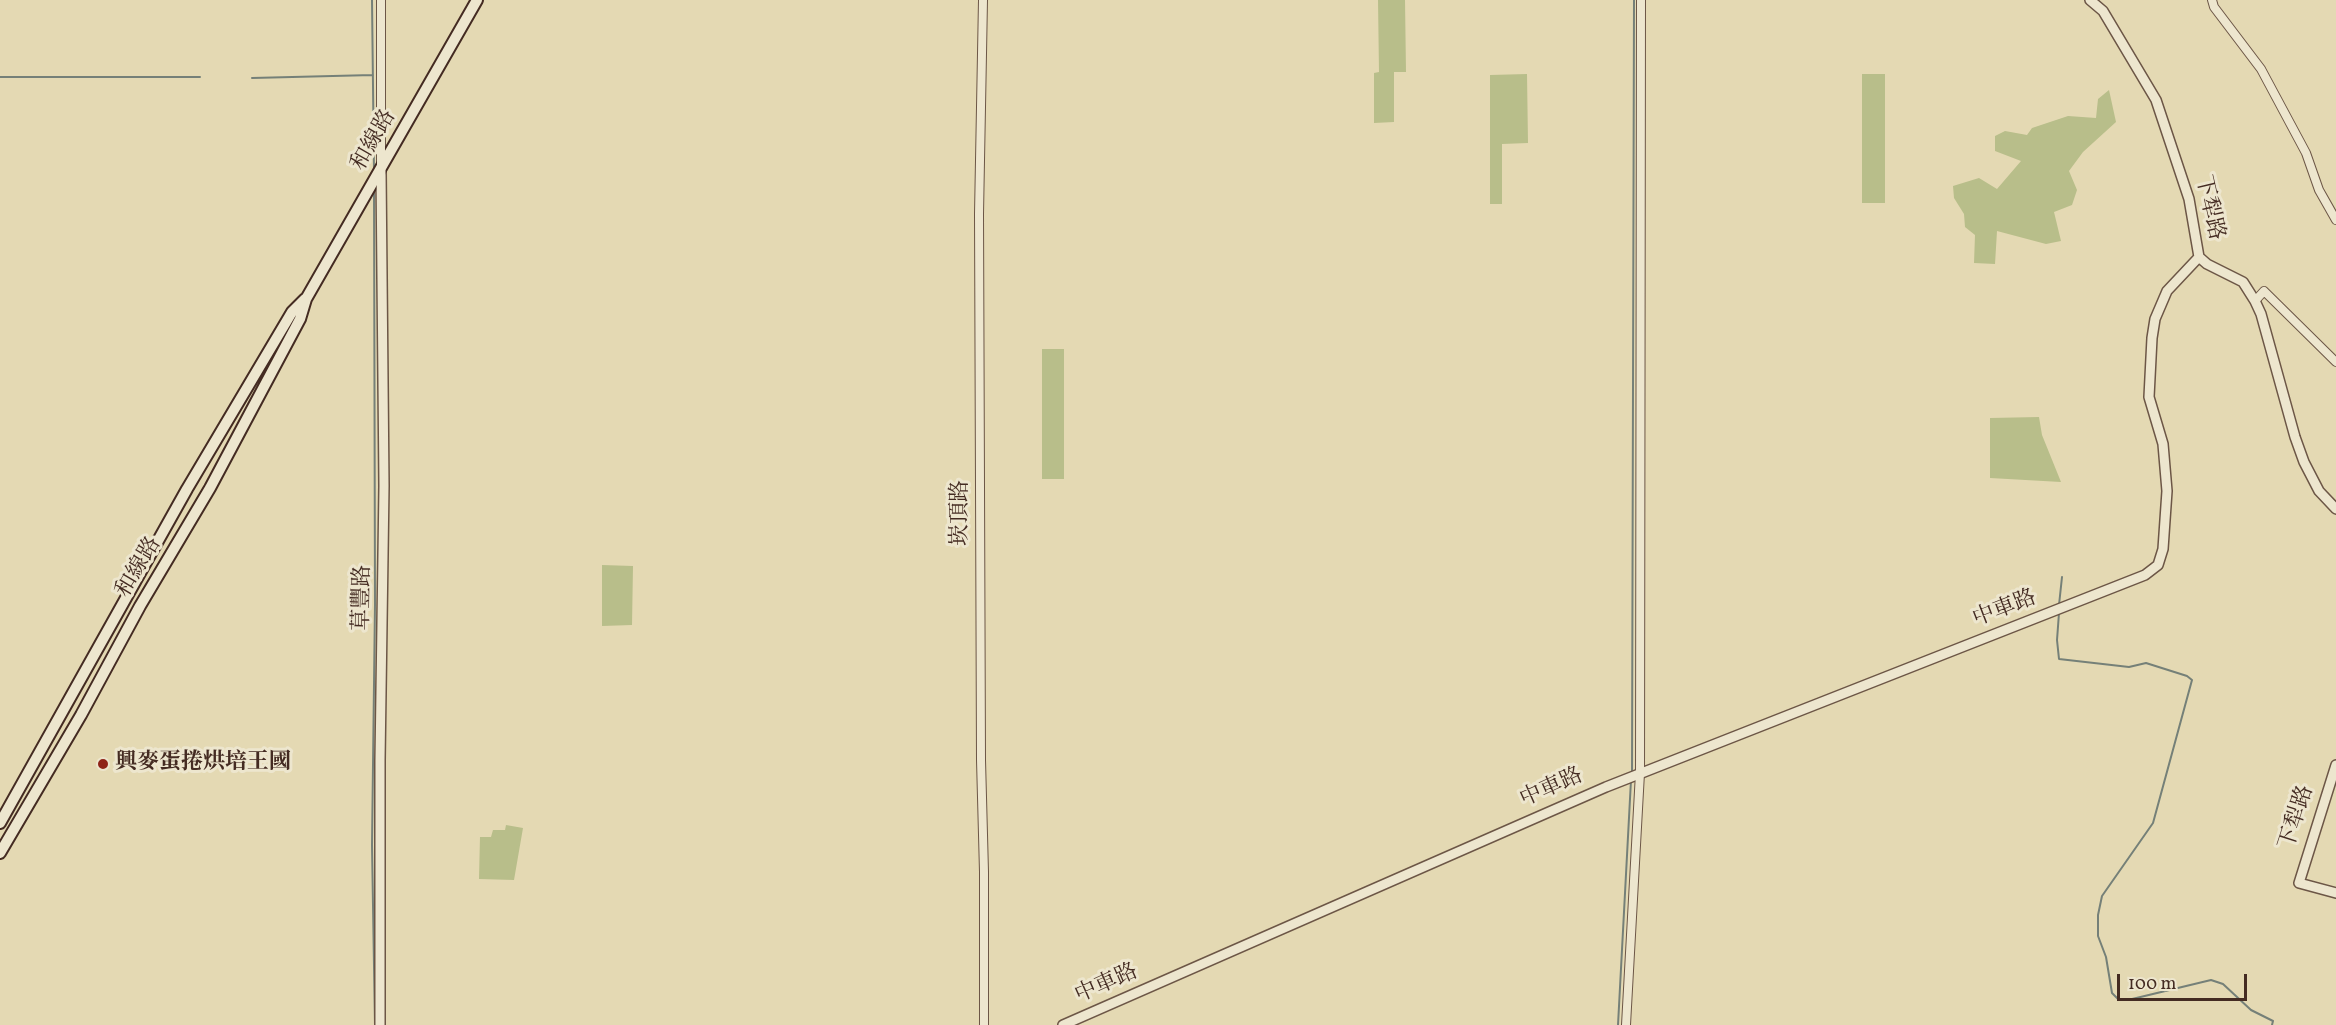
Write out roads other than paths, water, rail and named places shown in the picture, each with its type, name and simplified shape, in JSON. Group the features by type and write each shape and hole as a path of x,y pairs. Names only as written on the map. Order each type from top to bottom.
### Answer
{"main road":[{"name":"和線路","path":"0,853 81,716 140,606 210,488 300,319 306,299 477,0"},
{"name":"和線路","path":"0,823 187,489 292,312 306,299"},
{"path":"21,788 33,794"}],"street":[{"path":"381,0 381,171"},
{"name":"崁頂路","path":"983,0 979,249 984,1025"},
{"path":"1626,1025 1640,772 1641,0"},
{"name":"下犁路","path":"2090,0 2103,11 2156,100 2189,199 2199,257 2207,264 2243,282 2255,301 2261,314 2304,462 2319,491 2336,509"},
{"path":"2212,0 2214,8 2261,69 2306,153 2319,190 2336,220"},
{"name":"草豐路","path":"380,1025 380,760 384,486 381,171"},
{"name":"中車路","path":"1064,1025 1640,772 2145,575 2158,565 2163,549 2167,491 2163,444 2149,397 2155,319 2168,291 2199,257"},
{"path":"2255,301 2264,291 2336,362"},
{"name":"下犁路","path":"2336,765 2299,883 2336,893"}],"waterway":[{"path":"372,0 374,171"},
{"path":"1632,774 1634,0"},
{"path":"252,78 373,75"},
{"path":"0,77 200,77"},
{"path":"374,189 375,604 372,845 375,1025"},
{"path":"2059,605 2062,577"},
{"path":"2059,613 2057,640 2059,659 2129,667 2146,663 2187,676 2192,680 2153,823 2102,896 2098,915 2098,936 2106,957 2112,993 2119,1000 2128,1000 2211,980 2223,984 2251,1010 2273,1021 2272,1025"},
{"path":"1618,1025 1631,780"}],"place":[{"name":"興麥蛋捲烘培王國","path":"103,764"}]}
